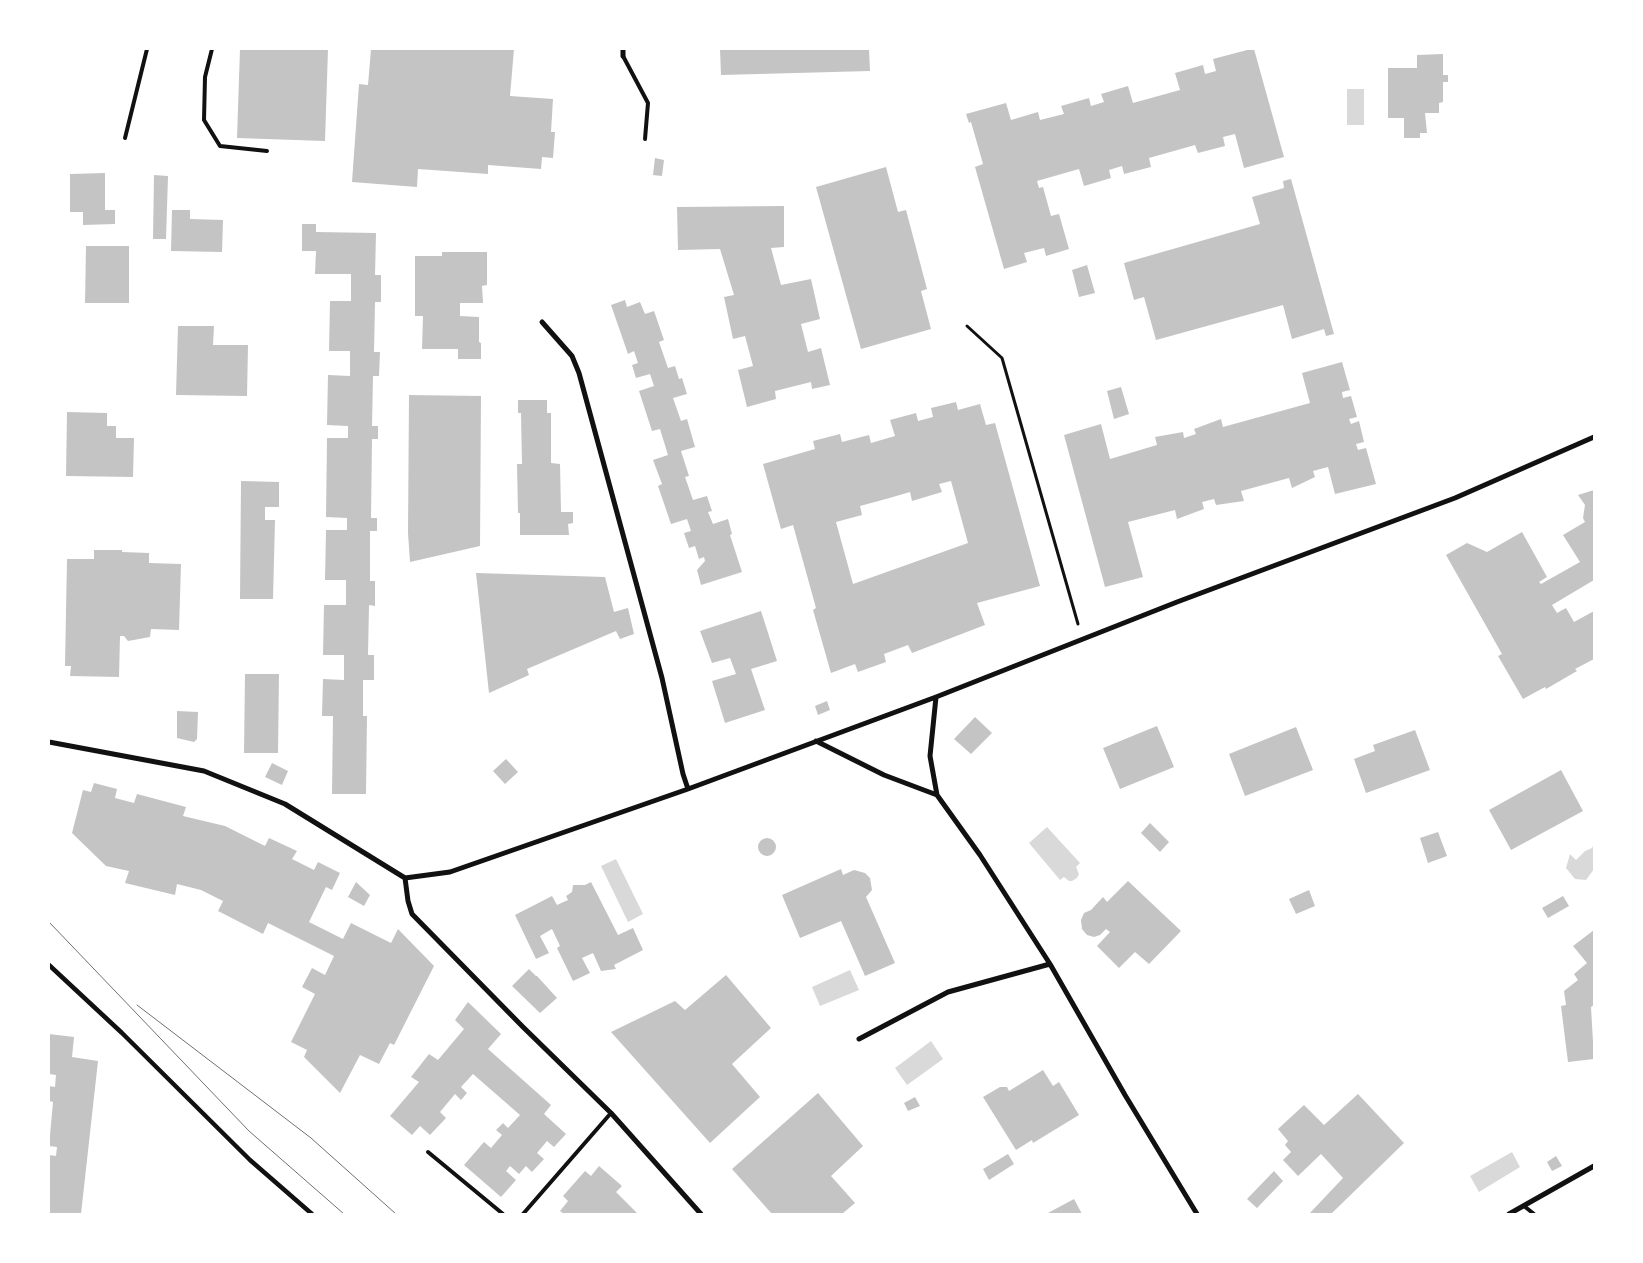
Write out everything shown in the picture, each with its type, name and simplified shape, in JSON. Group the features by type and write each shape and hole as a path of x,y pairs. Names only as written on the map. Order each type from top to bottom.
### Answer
{"street":[{"path":"623,49 623,56"},
{"path":"542,322 572,356 579,373 662,678 688,789"},
{"path":"49,742 204,771 285,804 405,878 450,872 688,789 936,697 1177,602 1455,498 1594,437"},
{"path":"936,697 930,756 937,795 980,855 1050,964 1125,1095 1197,1214"},
{"path":"816,741 884,775 937,795"},
{"path":"405,878 412,914 611,1113 701,1214"},
{"path":"860,1039 948,992 1050,964"},
{"path":"49,965 122,1033 250,1160 312,1214"},
{"path":"1509,1214 1594,1166"}],"lane":[{"path":"125,138 147,49"},
{"path":"212,49 205,77 204,120 220,146 267,151"},
{"path":"623,56 648,103 645,139"},
{"path":"523,1214 611,1113"},
{"path":"428,1152 503,1214"},
{"path":"1524,1206 1534,1214"}],"path":[{"path":"967,326 1002,358 1082,639"}],"shaded area":[{"path":"1347,89 1364,89 1364,125 1347,125"},
{"path":"1047,827 1080,863 1076,867 1079,874 1072,881 1064,877 1060,880 1029,843"},
{"path":"1594,844 1594,869 1586,880 1575,879 1566,868 1570,854 1576,860 1585,851 1592,848"},
{"path":"616,859 643,914 628,922 601,866"},
{"path":"850,970 859,990 820,1006 812,987"},
{"path":"931,1041 943,1059 907,1085 895,1068"},
{"path":"1512,1152 1520,1167 1479,1192 1470,1176"}],"building":[{"path":"240,49 328,49 325,141 237,138"},
{"path":"371,49 514,49 510,96 553,99 551,132 555,132 553,158 542,157 541,169 488,165 488,174 418,169 417,187 352,182 359,84 368,85"},
{"path":"720,49 869,49 870,71 721,75"},
{"path":"1254,49 1284,157 1244,168 1235,134 1223,137 1225,146 1198,153 1195,145 1149,158 1151,167 1124,174 1122,166 1109,170 1111,178 1084,186 1079,169 1037,181 1039,188 1043,187 1051,216 1059,214 1069,249 1046,256 1044,248 1024,253 1027,262 1004,269 975,167 983,164 971,122 969,123 966,114 1006,103 1011,120 1038,112 1040,120 1064,114 1061,106 1089,98 1091,106 1104,102 1101,94 1128,86 1133,103 1180,90 1175,73 1203,65 1205,74 1216,71 1213,59"},
{"path":"1443,54 1443,75 1448,75 1448,82 1443,82 1443,102 1439,103 1439,113 1425,113 1427,133 1420,133 1420,138 1404,138 1404,118 1388,118 1388,68 1417,68 1417,55"},
{"path":"655,158 664,160 662,176 653,175"},
{"path":"886,167 898,212 906,210 927,289 921,291 931,329 861,349 816,187"},
{"path":"105,173 105,210 115,210 115,224 83,225 83,212 70,212 70,174"},
{"path":"154,175 168,176 166,239 153,239"},
{"path":"1291,179 1334,334 1326,336 1324,329 1292,339 1283,305 1156,340 1144,297 1134,300 1124,263 1260,224 1252,197 1284,188 1283,181"},
{"path":"784,206 784,247 771,248 781,285 811,279 820,319 801,324 808,352 821,348 830,385 812,389 811,382 775,391 776,399 747,407 738,370 753,366 745,336 733,339 724,297 734,295 720,249 678,250 677,207"},
{"path":"172,210 190,210 190,219 223,220 222,252 171,251"},
{"path":"302,224 316,224 316,232 376,233 375,275 381,275 381,302 375,302 374,352 380,352 379,376 373,376 372,426 378,426 378,439 372,439 371,518 377,518 377,531 370,531 370,581 375,581 375,606 369,605 368,655 374,655 374,680 363,680 363,716 367,716 366,794 332,794 333,716 322,716 323,679 344,680 344,655 323,655 324,605 346,605 346,580 325,580 326,530 347,530 347,518 326,517 327,438 348,438 348,426 327,425 328,375 350,376 350,351 329,351 330,301 351,301 351,274 315,274 316,251 302,251"},
{"path":"86,246 129,246 129,303 85,303"},
{"path":"442,252 487,252 487,285 482,286 483,303 460,303 460,316 479,317 481,359 458,359 458,349 422,349 423,316 415,316 415,256 442,256"},
{"path":"1087,265 1095,293 1079,297 1072,270"},
{"path":"625,300 627,307 640,302 645,314 654,311 664,340 659,342 668,368 675,366 679,379 682,378 687,394 673,398 681,421 687,419 695,447 681,451 689,476 685,477 693,500 707,496 712,511 708,512 713,524 728,519 732,534 730,535 742,572 701,585 697,570 705,561 704,557 699,559 695,546 689,548 684,533 691,531 687,519 671,524 658,486 662,484 653,460 668,455 660,429 652,431 639,391 654,386 650,374 636,378 632,365 638,363 634,351 628,354 611,305"},
{"path":"178,326 214,326 213,345 248,345 247,396 176,395"},
{"path":"1342,362 1350,390 1342,392 1343,398 1351,396 1357,417 1349,419 1351,424 1359,421 1364,442 1356,444 1358,450 1366,448 1376,484 1335,494 1328,467 1313,471 1315,477 1292,488 1289,478 1241,491 1244,501 1216,505 1214,499 1202,502 1204,509 1177,519 1175,510 1128,522 1143,577 1105,587 1064,435 1101,424 1110,459 1157,445 1155,437 1183,432 1184,438 1196,434 1194,429 1221,419 1223,427 1310,403 1302,373"},
{"path":"1121,387 1129,414 1114,419 1107,391"},
{"path":"409,395 481,396 480,546 410,562 408,533"},
{"path":"518,400 547,400 547,413 551,413 551,463 560,464 561,512 573,512 573,523 568,524 569,535 520,535 517,464 522,464 521,413 518,413"},
{"path":"956,402 958,410 980,404 986,425 995,423 1040,586 977,603 985,625 912,653 908,645 884,654 886,662 858,672 855,664 831,673 813,610 816,608 793,525 781,529 763,464 815,449 813,441 840,434 842,442 869,435 871,443 895,436 890,420 916,413 918,421 933,417 931,408","holes":["951,481 968,543 853,584 836,522 862,515 860,506 910,492 912,501 942,492 939,484"]},
{"path":"67,412 107,413 107,426 116,426 116,438 134,438 133,477 66,476"},
{"path":"241,481 279,482 279,507 265,507 265,520 275,520 273,599 240,599"},
{"path":"1594,490 1594,580 1552,605 1557,613 1566,608 1574,622 1594,611 1594,659 1575,669 1577,671 1546,689 1545,687 1523,699 1498,656 1502,654 1446,555 1467,543 1487,552 1522,532 1547,577 1539,582 1541,584 1580,562 1563,535 1585,522 1583,518 1585,505 1578,495"},
{"path":"94,550 122,550 122,552 149,553 149,563 181,564 179,630 151,629 150,637 128,641 124,636 120,636 119,677 70,676 71,666 65,666 67,559 94,559"},
{"path":"476,573 605,577 614,612 628,608 634,634 620,639 616,631 527,669 529,675 489,693"},
{"path":"761,611 777,661 751,669 765,710 725,723 712,681 736,674 730,658 712,663 700,631"},
{"path":"245,674 279,674 278,753 244,753"},
{"path":"827,701 830,710 818,715 815,706"},
{"path":"177,711 198,712 197,739 194,742 177,738"},
{"path":"975,717 992,733 971,754 954,739"},
{"path":"1157,726 1174,767 1120,789 1103,748"},
{"path":"1296,727 1313,770 1245,796 1229,754"},
{"path":"1415,730 1430,770 1366,793 1354,759 1375,751 1373,745"},
{"path":"506,759 518,772 505,784 493,771"},
{"path":"272,763 288,771 282,785 265,777"},
{"path":"1561,770 1583,811 1511,850 1489,810"},
{"path":"94,783 117,789 115,798 134,803 137,794 186,807 183,816 225,826 265,846 269,838 297,851 292,859 314,870 318,862 340,873 332,890 326,887 309,922 343,939 351,923 391,943 398,929 434,966 394,1045 390,1043 379,1064 360,1055 340,1093 304,1057 307,1050 291,1042 315,994 302,987 312,968 325,975 334,956 268,923 263,934 218,911 223,901 201,890 177,884 175,895 125,883 129,871 106,866 72,833 83,790 91,792"},
{"path":"1150,823 1169,842 1160,852 1141,833"},
{"path":"1438,832 1447,856 1428,863 1420,838"},
{"path":"767,838 775,843 776,847 771,855 767,856 759,851 758,847 763,839"},
{"path":"841,869 843,875 854,870 865,873 870,878 872,890 866,897 895,963 865,976 841,921 800,938 782,895"},
{"path":"1128,881 1181,931 1149,964 1135,952 1119,968 1097,946 1110,932 1106,929 1100,935 1094,937 1087,935 1082,929 1081,920 1084,913 1091,910 1103,897 1107,902"},
{"path":"356,882 370,895 364,906 348,897"},
{"path":"591,882 618,935 633,928 643,950 614,965 616,969 601,971 593,953 582,958 590,973 573,981 557,948 560,946 552,929 540,936 549,953 536,959 515,915 552,896 557,905 568,900 566,896 572,892 573,885 585,885"},
{"path":"1309,890 1315,906 1296,914 1289,899"},
{"path":"1563,896 1569,906 1548,918 1542,908"},
{"path":"1594,930 1594,1005 1591,1007 1594,1059 1568,1062 1561,1006 1566,1005 1564,991 1578,980 1574,974 1587,963 1573,946"},
{"path":"529,969 557,998 540,1013 512,986"},
{"path":"726,975 771,1028 732,1064 760,1097 710,1143 611,1032 675,1001 685,1010"},
{"path":"468,1002 501,1034 488,1049 551,1105 544,1114 566,1134 554,1147 547,1141 537,1153 544,1159 532,1172 526,1166 519,1174 510,1166 506,1171 516,1180 501,1197 464,1165 484,1142 491,1148 502,1135 496,1130 503,1123 508,1128 520,1115 473,1074 461,1087 467,1093 461,1100 455,1094 440,1112 446,1118 430,1135 420,1126 412,1135 390,1116 419,1082 411,1077 429,1054 438,1060 464,1029 455,1020"},
{"path":"49,1034 74,1037 72,1057 98,1061 81,1214 49,1214 49,1155 56,1156 57,1147 49,1146 53,1102 49,1101 49,1086 55,1087 56,1075 49,1074"},
{"path":"1043,1070 1053,1086 1059,1082 1079,1115 1033,1143 1032,1140 1016,1150 983,1097 1000,1087 1007,1087 1009,1091"},
{"path":"818,1093 863,1146 831,1176 855,1203 842,1214 772,1214 732,1169"},
{"path":"1358,1094 1404,1143 1331,1214 1309,1214 1343,1178 1321,1154 1298,1176 1283,1160 1291,1152 1285,1145 1288,1141 1278,1129 1304,1105 1324,1125"},
{"path":"915,1097 920,1106 908,1111 904,1103"},
{"path":"1008,1154 1014,1164 989,1180 983,1169"},
{"path":"1556,1156 1562,1166 1552,1171 1547,1162"},
{"path":"599,1166 622,1186 616,1192 638,1214 564,1214 560,1211 568,1201 563,1196 585,1171 591,1176"},
{"path":"1274,1171 1283,1181 1257,1208 1247,1199"},
{"path":"1074,1199 1082,1214 1046,1214"}],"tram line":[{"path":"49,922 249,1131 344,1214"},
{"path":"137,1005 311,1138 396,1214"}]}
